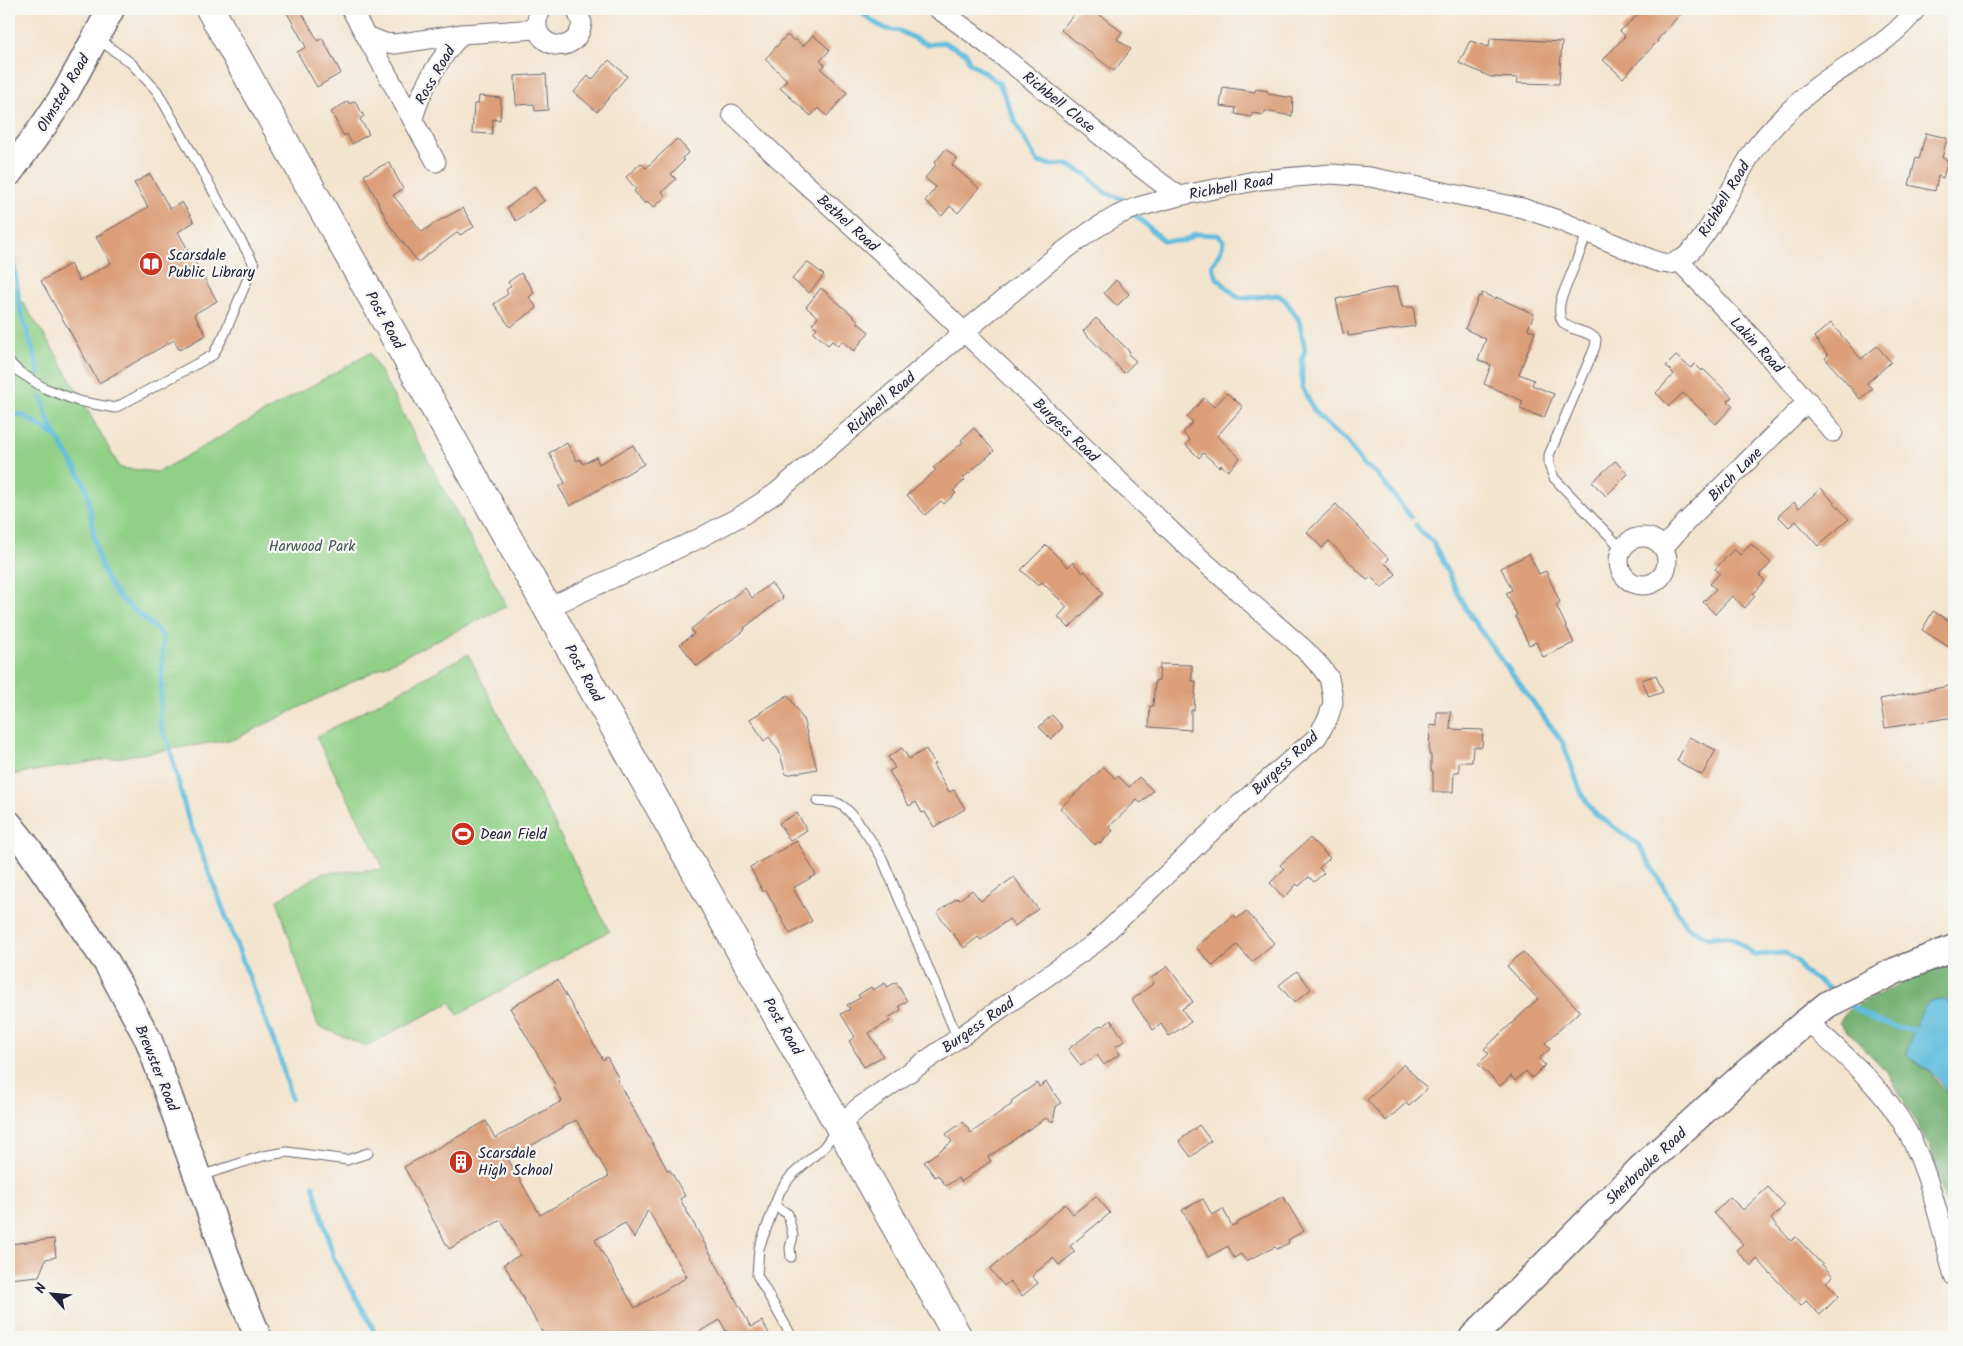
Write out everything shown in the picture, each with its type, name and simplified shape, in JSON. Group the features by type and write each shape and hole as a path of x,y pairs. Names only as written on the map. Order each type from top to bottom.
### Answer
{"main road":[{"name":"Post Road","path":"210,9 958,1337"}],"street":[{"name":"Olmsted Road","path":"9,173 66,92 111,9"},
{"name":"Ross Road","path":"351,9 436,162"},
{"path":"542,9 537,17 537,29 541,37 554,46 573,42 581,30 582,23 576,9"},
{"name":"Richbell Close","path":"938,9 1017,68 1151,176 1179,196"},
{"name":"Richbell Road","path":"548,608 698,538 748,512 790,481 964,332 1090,230 1138,207 1179,196 1260,180 1331,174 1360,176 1522,208 1558,220 1655,261 1669,264 1678,260 1698,244 1745,163 1772,128 1815,88 1897,30 1916,9"},
{"name":"Ross Road","path":"367,36 385,43 395,44 462,34 537,29"},
{"name":"Ross Road","path":"413,119 422,92 452,44 462,34"},
{"name":"Bethel Road","path":"732,114 964,332"},
{"name":"Lakin Road","path":"1678,260 1808,400 1834,432"},
{"name":"Burgess Road","path":"839,1126 858,1108 1095,944 1238,806 1317,737 1328,718 1333,703 1328,678 1305,650 1192,551 964,332"},
{"name":"Birch Lane","path":"1663,548 1685,523 1808,400"},
{"path":"1643,537 1654,540 1663,548 1667,558 1667,566 1658,580 1645,586 1636,585 1622,575 1619,567 1619,555 1622,548 1634,538 1643,537"},
{"name":"Brewster Road","path":"9,824 28,848 107,964 149,1041 234,1278 258,1337"},
{"name":"Sherbrooke Road","path":"1473,1337 1641,1168 1751,1068 1808,1021 1839,999 1894,971 1954,948"},
{"path":"1808,1021 1862,1072 1907,1132 1928,1184 1954,1277"}],"lane":[{"path":"9,362 18,371 44,388 78,401 114,408 213,355 224,336 254,264 158,91 132,63 95,38"},
{"path":"1588,232 1559,309 1560,317 1570,329 1591,335 1596,339 1595,347 1550,455 1548,465 1554,478 1622,548"},
{"path":"817,802 837,803 844,806 871,840 882,858 958,1039"},
{"path":"792,1337 757,1275 759,1248 780,1190 824,1146 839,1126"},
{"path":"197,1177 263,1156 287,1152 347,1160 368,1153"},
{"path":"774,1205 788,1214 793,1236 790,1248 791,1257"}],"green space":[{"name":"Harwood Park","path":"9,281 56,354 120,468 158,472 370,353 507,606 235,739 9,775"},
{"name":"Dean Field","path":"468,654 609,931 458,1015 451,1002 366,1046 318,1026 277,900 322,873 384,869 316,737"},
{"path":"1954,961 1954,1007 1951,1003 1912,1060 1930,1072 1950,1098 1954,1121 1954,1234 1929,1145 1888,1073 1839,1023 1849,1009 1934,967"}],"water":[{"path":"1944,1000 1954,1007 1954,1121 1949,1100 1940,1081 1907,1054 1914,1029 1923,1010 1932,1002"}],"building":[{"path":"289,9 300,9 318,41 322,38 341,73 317,87 297,52 306,47 286,11"},
{"path":"1078,9 1092,9 1122,32 1117,39 1131,49 1114,71 1061,30"},
{"path":"1644,9 1685,9 1623,78 1603,60 1625,36 1620,31"},
{"path":"787,35 803,46 813,35 830,50 820,61 825,65 821,69 847,93 827,116 818,108 811,116 780,88 787,80 765,59"},
{"path":"1490,38 1562,42 1559,84 1517,83 1518,78 1491,77 1459,63 1470,41 1489,47"},
{"path":"609,60 627,76 597,112 574,92 588,76 592,80"},
{"path":"546,74 548,110 535,111 534,104 516,105 515,76"},
{"path":"1223,87 1255,92 1256,89 1268,91 1268,94 1293,98 1292,116 1265,111 1264,115 1252,113 1252,117 1235,114 1236,108 1220,106"},
{"path":"479,96 501,98 500,120 493,119 492,134 472,133 474,104 478,104"},
{"path":"348,101 349,104 355,101 364,116 360,119 369,134 352,144 347,134 344,136 331,112"},
{"path":"1926,133 1947,138 1942,158 1948,160 1943,178 1938,176 1935,191 1909,185 1916,158 1919,159"},
{"path":"677,139 689,152 682,158 684,161 671,174 676,179 662,192 666,196 653,208 647,202 645,204 634,191 636,189 626,177 641,163 646,168"},
{"path":"946,149 957,159 952,165 979,188 958,213 950,206 942,216 925,201 936,187 925,178 936,165 934,163"},
{"path":"389,162 403,189 393,195 422,232 463,208 474,227 460,235 458,232 418,262 390,226 364,175"},
{"path":"150,174 170,209 182,202 194,222 178,232 217,301 194,314 206,335 179,350 174,340 99,383 41,281 70,264 79,281 111,263 96,237 148,207 134,183"},
{"path":"534,187 544,201 516,221 507,208"},
{"path":"807,262 824,275 809,293 792,279"},
{"path":"521,273 534,293 529,297 537,308 510,327 494,304 508,294 506,290 511,286 508,282"},
{"path":"1116,280 1129,294 1117,306 1104,293"},
{"path":"1397,286 1402,307 1414,307 1415,326 1348,336 1348,332 1343,333 1336,299"},
{"path":"821,288 869,332 854,351 842,341 838,346 832,341 828,345 813,332 817,328 812,324 818,317 806,307"},
{"path":"1482,293 1496,299 1496,297 1534,314 1528,329 1535,332 1519,374 1534,380 1532,385 1554,394 1544,418 1520,409 1523,401 1484,384 1491,365 1478,360 1486,339 1465,329"},
{"path":"1096,318 1130,352 1128,354 1136,361 1124,373 1083,331"},
{"path":"1831,323 1861,359 1877,346 1891,362 1867,383 1872,389 1860,399 1825,358 1828,355 1814,337"},
{"path":"1676,356 1691,368 1695,364 1702,371 1703,369 1732,397 1728,401 1733,406 1716,424 1683,393 1669,406 1656,393 1674,374 1666,366"},
{"path":"1227,393 1243,407 1217,436 1240,458 1228,471 1221,465 1219,467 1203,453 1199,458 1186,445 1190,440 1183,433 1193,422 1187,417 1204,398 1214,407"},
{"path":"974,428 994,451 963,478 965,480 953,491 956,493 944,504 941,501 925,515 907,495 936,470 933,468 963,442 961,440"},
{"path":"567,443 577,461 580,459 583,464 596,457 599,464 633,445 644,464 570,506 559,487 565,483 549,453"},
{"path":"1615,461 1628,474 1606,496 1592,482"},
{"path":"1821,488 1849,519 1818,546 1796,521 1789,527 1778,516 1794,502 1799,508"},
{"path":"1336,504 1389,559 1385,563 1396,574 1382,588 1371,577 1367,580 1329,541 1322,548 1307,532"},
{"path":"1751,544 1771,563 1759,575 1765,581 1753,594 1755,596 1745,608 1732,596 1715,614 1703,602 1716,589 1710,584 1720,573 1715,569 1734,549 1740,555"},
{"path":"1046,545 1068,567 1073,562 1083,573 1085,571 1103,593 1069,628 1058,617 1067,607 1042,582 1038,586 1021,570"},
{"path":"1529,554 1539,574 1546,571 1560,602 1556,605 1574,643 1543,657 1536,642 1529,645 1515,616 1517,615 1506,593 1512,590 1501,568"},
{"path":"771,583 783,598 744,628 745,630 697,666 680,644 694,634 691,629 745,588 752,598"},
{"path":"1933,611 1954,624 1954,637 1949,647 1922,630"},
{"path":"1160,664 1192,665 1192,681 1196,681 1194,710 1191,710 1191,730 1149,727 1150,706 1153,706 1155,681 1159,680"},
{"path":"1656,675 1663,692 1649,697 1642,680"},
{"path":"1954,685 1954,717 1885,728 1880,699"},
{"path":"788,695 803,719 817,769 786,775 779,751 769,737 764,741 750,719"},
{"path":"1437,712 1451,712 1450,729 1483,730 1482,747 1473,747 1472,762 1459,762 1459,772 1454,772 1453,792 1433,792 1433,771 1431,771 1431,755 1429,755 1430,725 1437,726"},
{"path":"1052,715 1063,727 1051,739 1039,727"},
{"path":"1689,737 1716,750 1702,775 1677,761"},
{"path":"902,748 909,759 926,749 949,792 954,790 965,809 934,827 925,812 922,813 916,802 909,806 889,771 895,768 888,757"},
{"path":"1104,767 1115,778 1118,776 1129,787 1139,777 1153,791 1141,803 1137,800 1109,827 1113,831 1095,845 1060,808"},
{"path":"797,813 807,830 790,841 779,823"},
{"path":"1310,838 1330,858 1319,868 1324,873 1314,882 1309,877 1299,886 1297,884 1284,898 1270,883 1284,869 1280,865"},
{"path":"797,841 816,875 793,888 812,921 790,934 766,890 763,892 750,867"},
{"path":"1014,877 1038,909 1015,926 1009,919 981,940 978,937 964,948 937,913 957,898 959,900 972,890 981,901"},
{"path":"1246,911 1274,943 1252,962 1237,945 1213,966 1196,947 1234,915 1237,919"},
{"path":"1523,952 1580,1011 1545,1043 1550,1049 1539,1059 1545,1065 1532,1078 1526,1071 1515,1081 1511,1076 1500,1086 1478,1064 1489,1054 1484,1049 1538,999 1507,966"},
{"path":"1168,966 1193,1002 1182,1009 1191,1022 1169,1036 1161,1024 1153,1030 1132,1000 1154,983 1151,978"},
{"path":"1297,971 1311,989 1294,1003 1279,985"},
{"name":"Scarsdale High School","path":"557,980 603,1060 607,1057 619,1079 617,1080 668,1171 670,1170 685,1196 680,1199 751,1327 762,1321 771,1337 729,1337 720,1320 690,1337 545,1337 504,1264 520,1255 501,1220 449,1249 404,1167 486,1121 495,1138 562,1101 554,1087 556,1086 510,1008","holes":["576,1120 609,1176 540,1215 508,1159","648,1210 687,1277 635,1308 595,1240 625,1223 634,1238"]},
{"path":"896,982 907,1001 899,1006 901,1010 888,1018 890,1021 869,1033 883,1056 864,1067 849,1041 855,1037 841,1014 850,1009 847,1005 860,998 858,995 871,987 873,990 885,983 888,987"},
{"path":"1111,1020 1125,1041 1115,1047 1120,1054 1104,1065 1097,1055 1081,1066 1068,1049"},
{"path":"1404,1064 1427,1089 1409,1106 1406,1103 1386,1121 1367,1100"},
{"path":"1046,1082 1061,1103 1056,1107 1053,1122 1046,1118 988,1157 991,1161 961,1182 958,1178 946,1186 938,1175 935,1177 924,1162 952,1142 946,1134 963,1122 971,1133 1012,1104 1011,1101 1037,1083 1039,1087"},
{"path":"1199,1125 1211,1141 1191,1157 1179,1141"},
{"path":"1768,1187 1785,1205 1771,1219 1791,1241 1796,1237 1833,1276 1826,1282 1839,1296 1820,1315 1806,1301 1801,1306 1757,1259 1751,1266 1736,1250 1743,1244 1714,1213 1730,1197 1743,1210"},
{"path":"1096,1196 1110,1213 1070,1246 1075,1252 1059,1265 1053,1258 1032,1276 1038,1283 1022,1296 1010,1281 1004,1286 990,1269 1065,1204 1073,1214"},
{"path":"1283,1196 1304,1231 1288,1240 1289,1243 1277,1249 1275,1247 1246,1261 1241,1254 1234,1258 1228,1246 1208,1257 1182,1210 1203,1199 1212,1215 1223,1209 1232,1226"},
{"path":"54,1239 56,1257 46,1259 39,1276 9,1279 9,1244"}],"waterway":[{"path":"857,9 886,29 900,31 928,45 943,42 966,53 969,62 999,83 1020,132 1038,162 1052,165 1066,164 1086,174 1104,192 1122,199 1128,206"},
{"path":"1133,213 1164,241 1184,241 1196,234 1218,235 1223,240 1222,249 1212,266 1217,278 1237,297 1278,295 1285,300 1299,320 1305,350 1302,359 1302,387 1316,414 1334,432 1346,440 1363,464 1376,473 1411,517"},
{"path":"9,233 21,313 39,374"},
{"path":"42,397 54,431 86,488 98,555 108,581 120,598 163,637 160,724 169,745 187,815 280,1058 291,1099"},
{"path":"9,415 23,415 54,435"},
{"path":"1416,525 1432,541 1469,615 1563,743 1581,792 1593,812 1639,845 1686,926 1709,938 1723,936 1734,939 1755,955 1785,953 1797,961 1803,971 1834,992"},
{"path":"1849,1003 1865,1015 1879,1022 1914,1030"},
{"path":"313,1185 334,1259 370,1322 376,1337"}],"place":[{"name":"Scarsdale Public Library","path":"151,264"},
{"name":"Dean Field","path":"463,834"},
{"name":"Scarsdale High School","path":"461,1162"}]}
